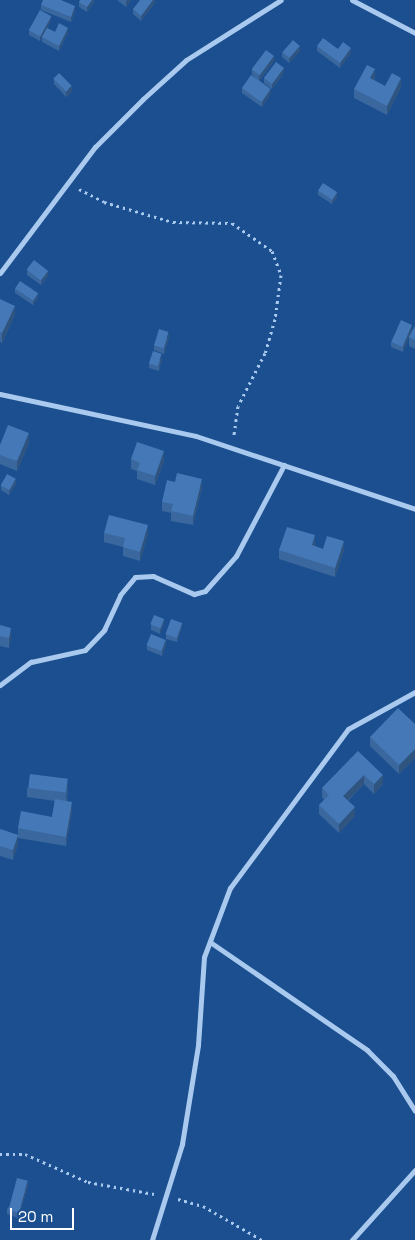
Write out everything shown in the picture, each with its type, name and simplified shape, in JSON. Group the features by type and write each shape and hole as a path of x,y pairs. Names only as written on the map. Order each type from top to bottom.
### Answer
{"street":[{"path":"0,273 95,147 186,60 280,0"},
{"path":"352,0 415,34"},
{"path":"0,394 233,448 415,509"},
{"path":"0,685 31,662 71,656 90,646 134,577 153,576 194,594 205,591 236,556 284,465"},
{"path":"152,1240 168,1197 182,1144 198,1045 204,957 230,888 343,736 361,718 415,692"},
{"path":"210,942 367,1050 393,1076 415,1111"},
{"path":"352,1240 415,1170"}],"path":[{"path":"68,182 104,202 173,222 232,223 272,251 280,275 275,319 265,353 238,406 233,448"},
{"path":"0,1154 26,1154 88,1182 168,1197 203,1206 262,1240"}],"building":[{"path":"43,0 61,0 75,6 71,17 41,5"},
{"path":"80,0 92,0 87,7 79,2"},
{"path":"140,0 153,0 141,16 133,9"},
{"path":"40,10 51,16 40,36 29,30"},
{"path":"59,23 68,28 59,46 42,37 47,28 55,32"},
{"path":"323,38 338,49 343,42 351,48 340,63 317,46"},
{"path":"293,40 300,46 289,58 283,52"},
{"path":"266,50 274,56 260,75 252,69"},
{"path":"276,62 284,68 272,84 264,78"},
{"path":"367,65 375,69 370,78 385,86 392,73 401,78 387,106 354,89"},
{"path":"59,73 72,86 66,91 53,79"},
{"path":"251,75 271,89 261,102 242,88"},
{"path":"323,183 337,192 332,200 318,191"},
{"path":"34,260 48,271 41,281 27,269"},
{"path":"20,281 38,293 33,301 15,288"},
{"path":"0,299 15,306 2,333 0,332"},
{"path":"401,320 412,325 402,347 391,342"},
{"path":"415,326 415,340 409,337"},
{"path":"159,329 169,332 164,348 154,345"},
{"path":"153,351 162,354 158,366 149,363"},
{"path":"8,425 29,433 17,461 0,455 0,445"},
{"path":"137,442 164,451 155,476 137,470 140,463 131,459"},
{"path":"177,473 202,479 193,516 171,511 173,504 162,502 167,480 175,482"},
{"path":"7,474 16,479 9,490 1,485"},
{"path":"109,515 148,525 140,552 123,547 125,538 104,533"},
{"path":"287,527 315,535 312,545 323,549 327,536 344,541 335,568 279,550"},
{"path":"154,615 164,619 160,628 150,624"},
{"path":"171,619 182,623 177,638 166,634"},
{"path":"0,625 11,628 9,638 0,636"},
{"path":"151,634 166,640 161,651 147,645"},
{"path":"398,708 415,724 415,749 399,765 370,737"},
{"path":"358,751 383,775 374,784 364,775 343,796 355,807 339,824 319,805 329,795 322,788"},
{"path":"30,774 68,779 66,793 28,788"},
{"path":"55,799 72,802 66,837 18,828 21,811 52,817"},
{"path":"0,829 18,835 13,850 0,846"},
{"path":"17,1178 28,1181 19,1213 8,1210"}]}
